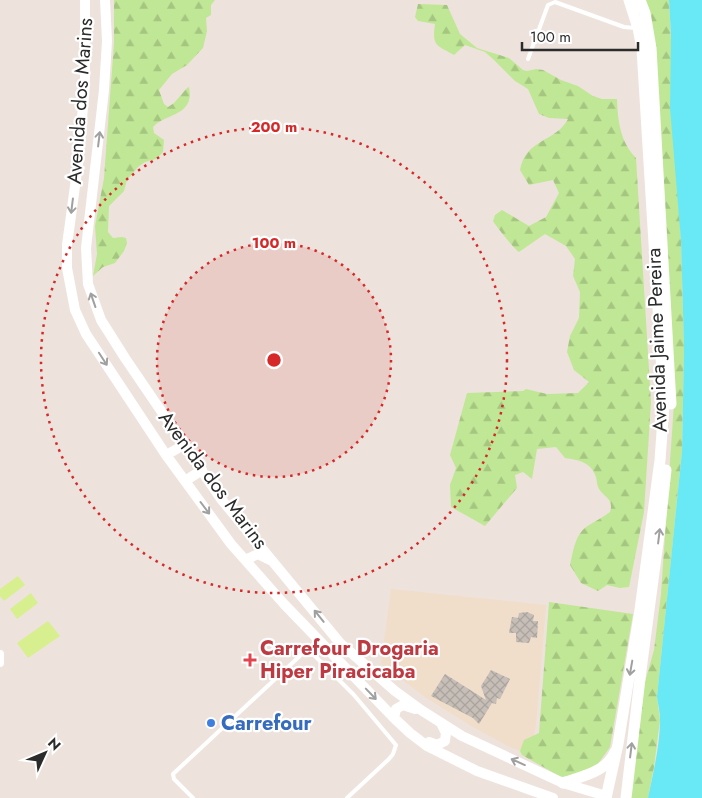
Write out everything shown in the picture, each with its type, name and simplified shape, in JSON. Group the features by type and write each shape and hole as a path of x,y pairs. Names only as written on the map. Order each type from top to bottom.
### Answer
{"main road":[{"name":"Avenida Jaime Pereira","path":"607,798 638,626 660,460 664,405 642,48 630,0"},
{"name":"Avenida Jaime Pereira","path":"626,798 659,535 671,402 651,48 645,13 640,0"},
{"path":"563,782 592,774 604,766 613,756 618,744"}],"street":[{"name":"Avenida dos Marins","path":"86,0 85,84 78,164 67,246 67,268 75,310 86,334 166,455 245,560 284,604 394,718 427,746 478,771 553,798"},
{"name":"Avenida dos Marins","path":"105,0 107,41 104,90 86,248 88,284 101,320 184,445 241,524 249,530 340,643 395,691 440,723 481,746 563,782 607,798"},
{"path":"166,455 184,445"},
{"path":"185,481 202,470"},
{"path":"245,560 258,554 279,567"},
{"path":"0,654 0,663"},
{"path":"394,718 396,709 403,705 421,710"},
{"path":"410,733 437,745 445,741 446,733 440,723"}],"lane":[{"path":"528,59 548,5 554,2 624,27 638,28"},
{"path":"193,798 174,779 173,774 302,654 314,654 354,695 396,744 396,749 389,759 347,798"}],"shaded area":[{"path":"391,589 546,605 536,724 530,755 508,746 471,726 425,697 381,664"}],"green space":[{"path":"114,0 215,0 211,5 211,15 206,18 207,31 203,48 187,65 172,74 159,90 164,104 168,107 189,87 190,96 188,104 178,113 153,127 154,133 164,140 163,152 156,159 145,162 138,167 127,180 124,191 109,206 108,232 113,238 126,238 127,243 124,251 115,263 103,267 93,276 97,254 95,226 104,178 114,43"},
{"path":"646,0 669,0 681,241 684,348 682,451 657,697 660,720 654,767 648,798 629,798 641,696 654,650 661,594 674,403"},
{"path":"418,4 447,5 460,34 477,48 509,58 523,70 543,70 561,80 578,86 593,96 602,99 617,99 618,116 623,138 636,158 651,402 644,512 629,587 620,588 607,585 598,591 581,583 570,565 579,534 586,527 610,512 611,504 599,489 591,468 580,461 565,458 556,447 537,449 532,479 523,472 515,475 517,488 485,526 451,507 450,485 456,468 450,455 467,393 523,391 526,389 547,394 578,393 589,382 574,370 567,352 570,336 579,318 580,292 573,276 575,259 566,246 545,234 519,252 493,221 495,215 502,210 529,226 546,217 559,193 553,180 529,185 520,170 528,152 534,146 556,133 568,119 549,118 539,114 528,89 515,81 485,52 465,45 454,55 439,47 434,37 435,24 418,21 415,17"},
{"path":"18,576 25,585 4,601 0,596 0,589"},
{"path":"31,593 38,603 17,619 10,609"},
{"path":"549,602 633,614 610,747 598,764 576,775 561,777 522,755 520,751 524,740 539,733"},
{"path":"48,621 60,636 28,658 17,643"}],"water":[{"path":"669,0 702,0 702,798 648,798 660,730 657,697 682,451 684,348 681,241 670,108 671,36"}],"building":[{"path":"527,612 534,615 533,621 538,621 537,638 531,637 529,643 516,642 516,633 509,633 512,617 518,618 519,613"},
{"path":"491,670 510,679 500,699 497,698 496,704 492,703 479,724 473,718 431,696 445,674 486,700 481,686"}],"place":[{"name":"Carrefour Drogaria Hiper Piracicaba","path":"250,660"},
{"name":"Carrefour","path":"211,723"}]}
